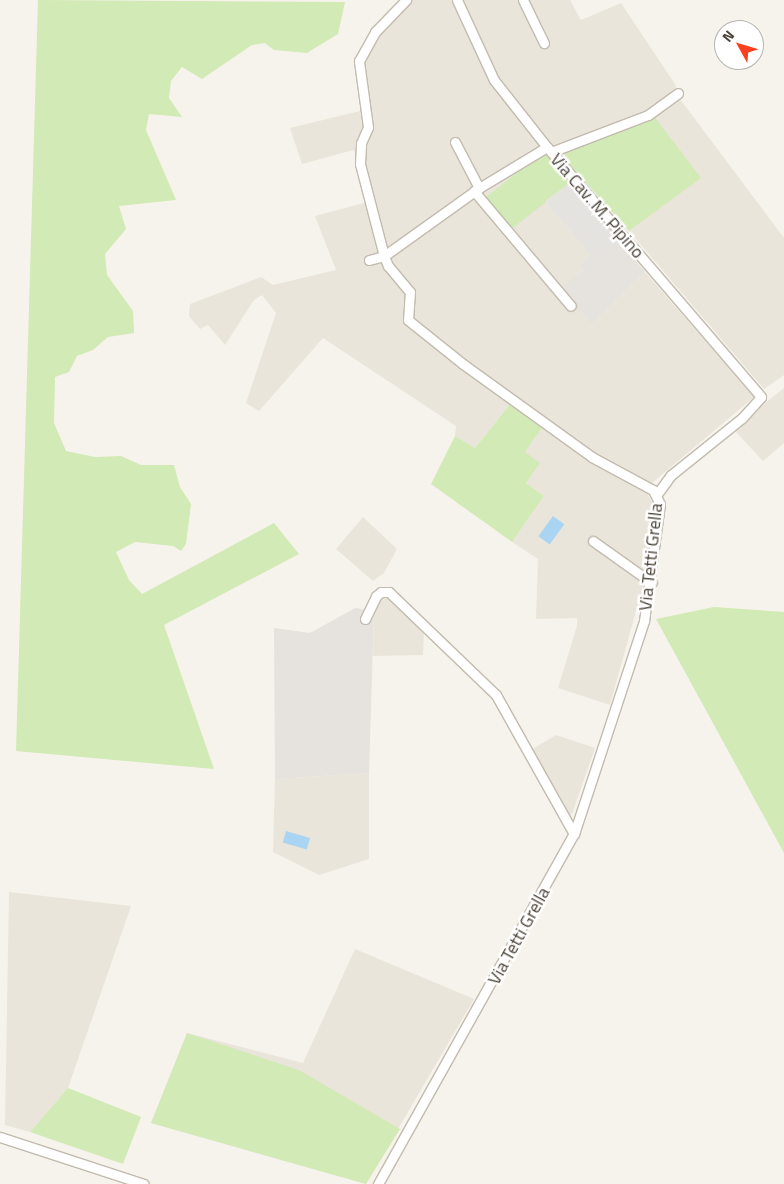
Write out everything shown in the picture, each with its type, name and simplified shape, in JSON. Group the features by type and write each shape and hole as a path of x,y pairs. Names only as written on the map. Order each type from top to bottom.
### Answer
{"street":[{"name":"Via Tetti Grella","path":"378,1184 574,834 641,632 652,583 660,504 657,494 592,456 412,324 407,317 410,292 388,266 384,256 360,164 361,143 368,127 359,61 374,32 406,0"},
{"name":"Via Cav. M. Pipino","path":"457,0 494,80 549,149 761,397 742,418 671,475 657,494"},
{"path":"523,0 544,43"},
{"path":"369,260 384,256 477,190 549,149 648,115 678,93"},
{"path":"455,142 477,190 571,306"},
{"path":"593,541 652,583"},
{"path":"364,619 376,596 381,592 389,592 496,695 574,834"},
{"path":"0,1138 144,1184"}],"shaded area":[{"path":"411,0 570,0 581,20 621,3 675,84 680,99 784,238 784,375 764,389 629,231 700,178 563,151 552,158 571,182 545,201 592,256 584,269 562,288 592,325 645,272 754,397 652,483 648,495 654,505 648,568 610,705 558,688 577,626 577,618 536,619 538,559 512,542 544,496 526,483 525,452 547,421 516,396 475,448 455,436 456,426 323,338 259,411 246,403 276,313 262,295 254,300 225,345 208,325 200,329 189,316 190,304 261,277 273,285 336,270 315,216 375,200 362,158 353,150 302,164 290,128 368,109 361,62 374,38"},
{"path":"571,182 645,272 592,325 561,288 584,269 580,265 591,255 545,201"},
{"path":"571,182 619,241 584,269 580,265 591,255 545,201"},
{"path":"784,388 784,443 763,461 736,432 749,416"},
{"path":"363,517 397,549 384,573 373,581 336,549"},
{"path":"385,594 424,631 423,655 373,656 374,611"},
{"path":"355,608 374,611 369,773 275,779 274,628 310,633"},
{"path":"556,735 595,748 572,814 568,815 531,750"},
{"path":"369,773 369,859 319,875 273,852 275,779"},
{"path":"9,892 131,906 68,1088 30,1132 5,1125"},
{"path":"355,949 474,999 366,1184 151,1123 187,1033 303,1063"}],"green space":[{"path":"38,0 345,2 338,34 307,53 274,50 265,43 252,45 202,79 182,67 171,81 169,98 182,117 149,114 146,130 176,200 119,206 126,229 105,254 107,275 133,311 134,333 108,337 93,350 77,356 69,372 55,377 54,423 66,451 95,457 121,456 141,465 174,465 180,487 191,504 186,544 181,551 173,546 135,542 116,552 129,580 142,594 274,523 299,554 164,625 214,769 16,751"},
{"path":"654,116 701,178 629,231 566,160 563,151"},
{"path":"546,150 571,182 511,229 486,197"},
{"path":"510,404 542,428 525,452 540,463 526,483 544,496 512,542 431,484 455,436 475,448"},
{"path":"714,607 784,612 784,853 656,619"},
{"path":"187,1033 299,1070 400,1129 366,1184 151,1123"},
{"path":"68,1088 141,1117 123,1164 30,1132"}],"water":[{"path":"553,516 564,524 550,544 538,536"},
{"path":"286,831 310,838 307,849 283,843"}]}
